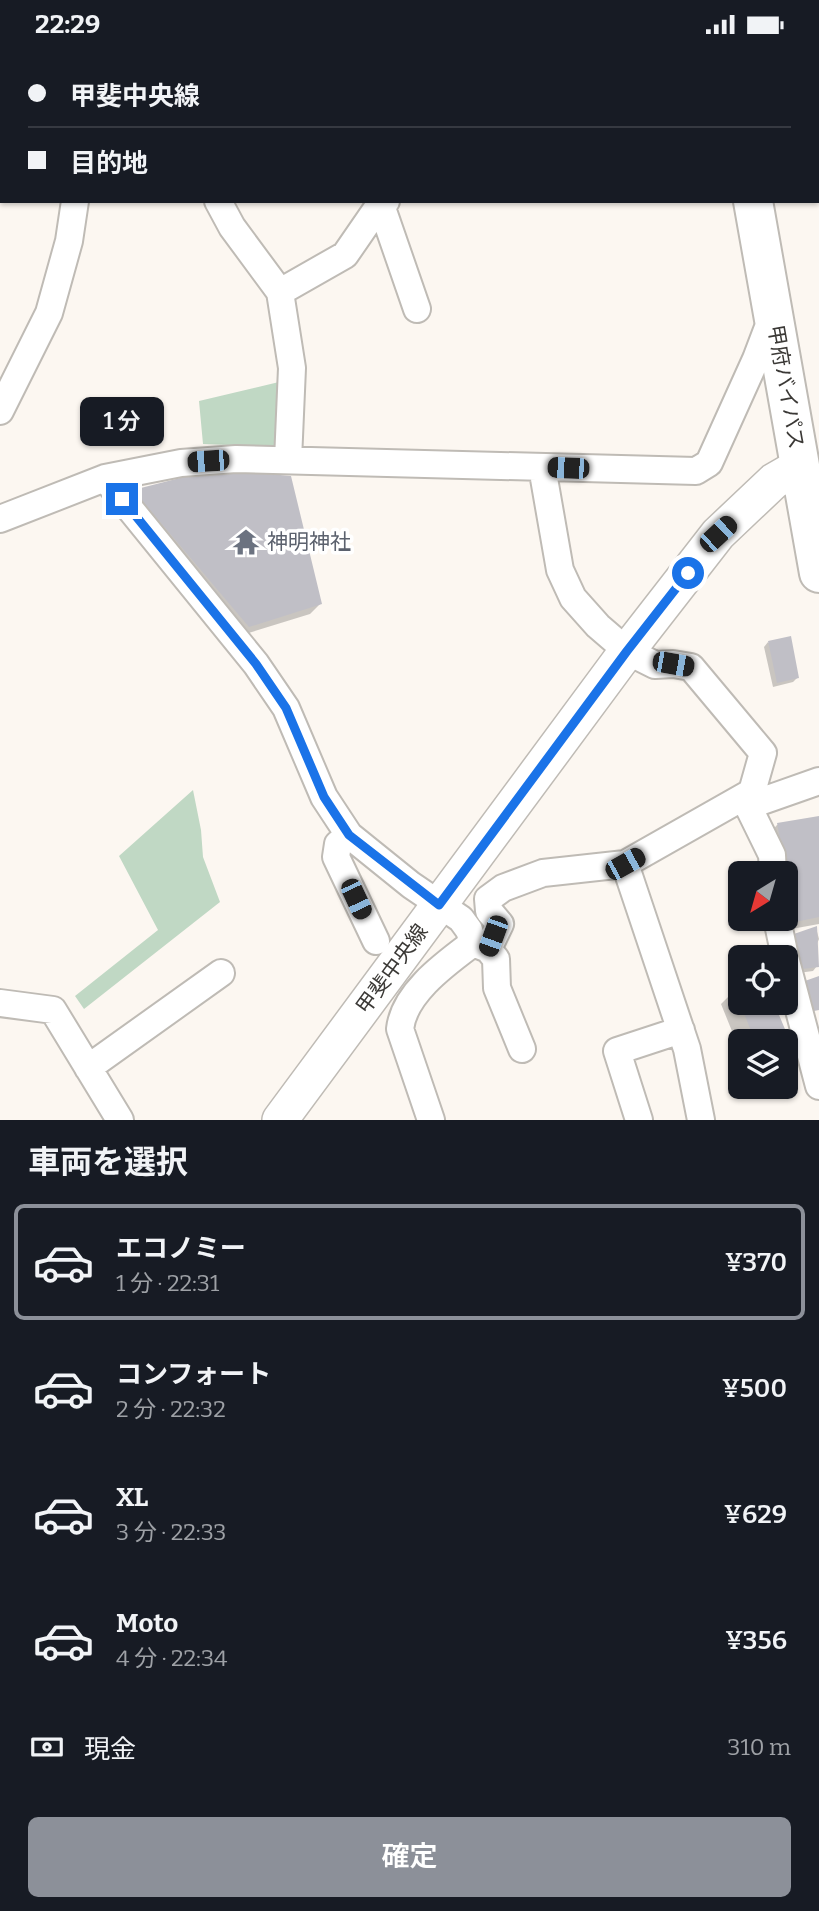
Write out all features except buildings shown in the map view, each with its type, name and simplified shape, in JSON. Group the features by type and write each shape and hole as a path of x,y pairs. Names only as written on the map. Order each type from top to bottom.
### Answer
{"highway":[{"name":"甲府バイパス","path":"753,203 776,324 809,465 819,573"},
{"name":"甲府バイパス","path":"780,203 819,420"}],"main road":[{"name":"甲斐中央線","path":"280,1120 627,651 718,534 774,481 809,465"}],"street":[{"path":"4,391 49,313 69,241 75,203"},
{"path":"219,203 232,227 280,292 292,367 288,460"},
{"path":"280,292 345,255 376,210 384,203 417,309"},
{"path":"0,519 105,478 181,463 236,459 696,471 709,463 757,359 767,330 776,324"},
{"path":"542,467 560,570 573,598 598,626 627,651 656,665 691,667 763,753 750,799 772,861"},
{"path":"105,478 256,664 286,708 324,797 349,835 460,919 480,946 496,959 497,988 522,1049"},
{"path":"430,1120 400,1029 402,1014 436,971 480,946 500,924 489,911 488,899 503,888 544,873 625,864 750,799 819,781"},
{"path":"349,835 338,844 336,857 376,941"},
{"path":"625,864 687,1049 701,1120"},
{"path":"88,1068 221,973"},
{"path":"798,1000 816,1057 819,1086"},
{"path":"0,1003 53,1010 120,1120"},
{"path":"639,1120 617,1051 681,1030"}],"green space":[{"path":"279,382 278,447 203,444 199,401"},
{"path":"193,790 203,857 220,902 84,1009 75,996 158,930 119,856"}],"place":[{"name":"神明神社","path":"246,542"}],"route":[{"path":"122,499 256,664 286,708 324,797 349,835 439,905 688,573"}]}
